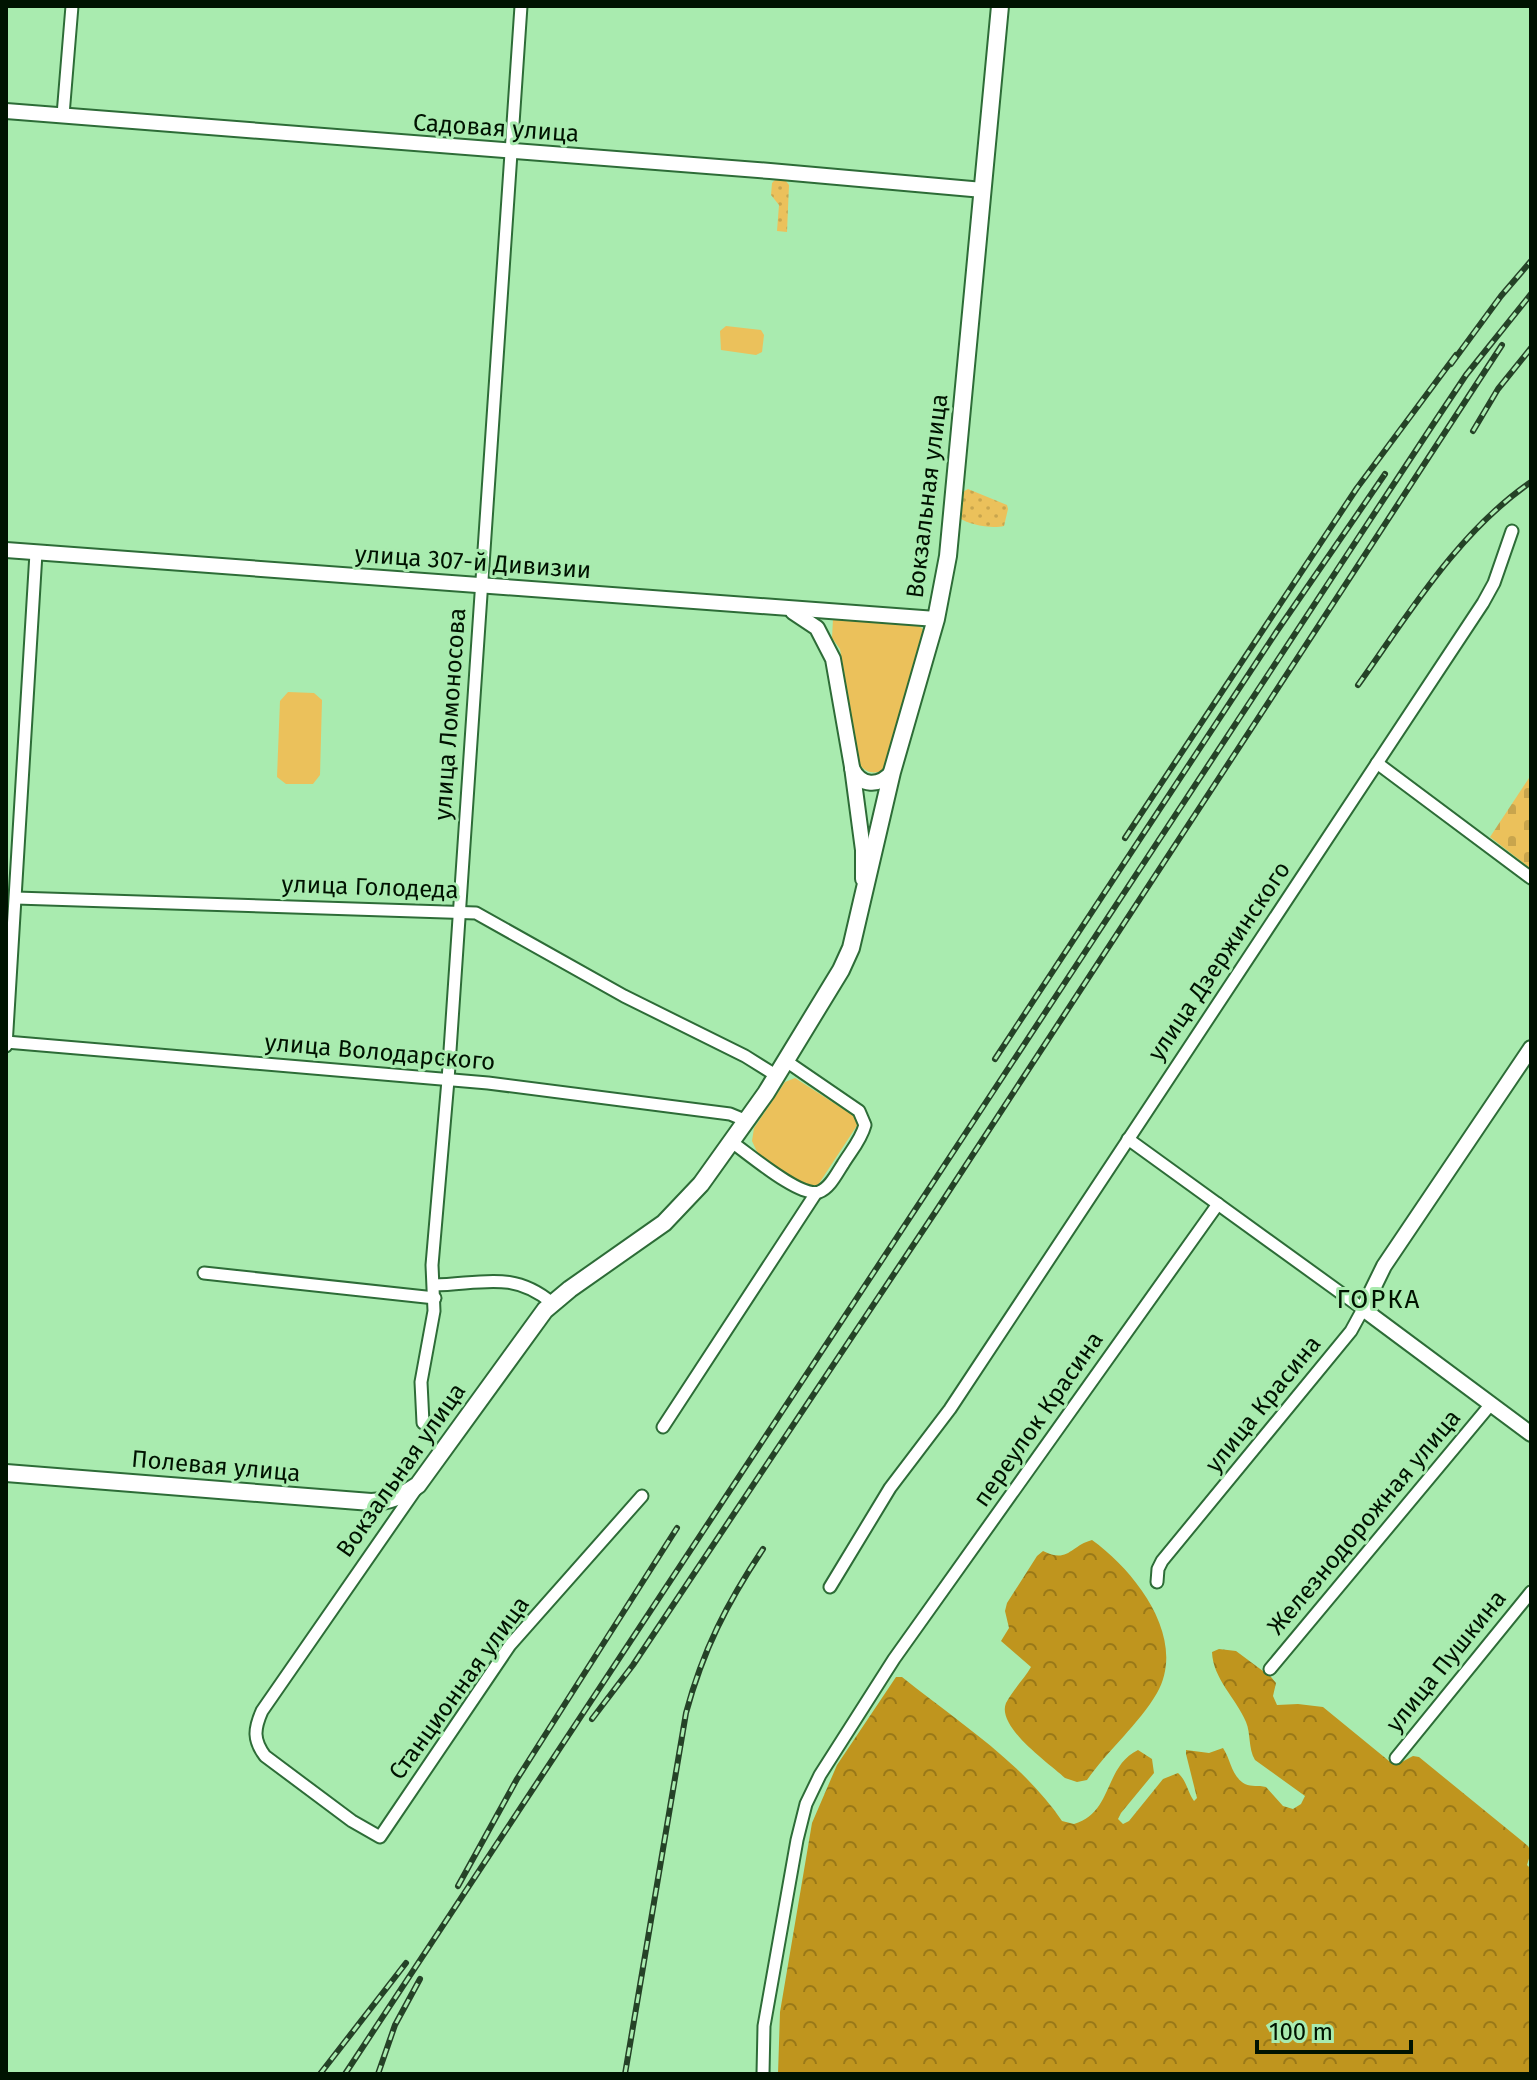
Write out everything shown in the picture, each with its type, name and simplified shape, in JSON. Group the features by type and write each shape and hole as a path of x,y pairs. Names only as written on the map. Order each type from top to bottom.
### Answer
{"main road":[{"name":"Вокзальная улица","path":"418,1485 532,1325 552,1303 664,1223 701,1184 733,1143 782,1068 849,955 892,772 936,619 951,523 1000,6"},
{"name":"Полевая улица","path":"6,1473 371,1502 396,1498 418,1485"}],"street":[{"path":"63,115 72,6"},
{"name":"улица Ломоносова","path":"423,1423 421,1382 432,1331 432,1265 448,1080 521,6"},
{"name":"Садовая улица","path":"6,111 983,190"},
{"name":"улица Дзержинского","path":"830,1587 890,1488 950,1409 1483,603 1494,583 1512,531"},
{"name":"улица 307-й Дивизии","path":"6,550 936,619"},
{"path":"6,1043 36,553"},
{"path":"777,608 792,611 811,622 829,647 837,675 863,859 862,907"},
{"path":"1377,763 1531,878"},
{"path":"852,767 859,779 868,783 882,782 892,772"},
{"name":"улица Голодеда","path":"16,898 459,911 483,916 624,996 745,1056 782,1068"},
{"name":"улица Володарского","path":"6,1043 448,1080 721,1112 747,1121"},
{"name":"улица Красина","path":"1157,1582 1162,1561 1351,1331 1384,1266 1531,1048"},
{"path":"663,1427 816,1193 832,1180 861,1137 865,1125 859,1111 782,1068"},
{"name":"Железнодорожная улица","path":"1128,1139 1531,1434"},
{"path":"733,1143 801,1191 816,1193"},
{"name":"переулок Красина","path":"763,2074 764,2026 802,1816 820,1775 894,1659 1218,1204"},
{"path":"204,1273 434,1292 519,1283 539,1292 552,1303"},
{"name":"Железнодорожная улица","path":"1270,1669 1491,1404"},
{"name":"Вокзальная улица","path":"380,1837 352,1821 276,1766 258,1747 255,1730 262,1711 418,1485"},
{"name":"Станционная улица","path":"380,1837 510,1645 642,1496"},
{"path":"371,1502 388,1509 391,1517 389,1529"},
{"name":"улица Пушкина","path":"1396,1758 1531,1592"}],"green space":[{"path":"776,179 785,180 789,185 787,232 777,231 779,205 771,195 772,183"},
{"path":"726,326 761,330 764,335 762,352 756,355 721,350 720,331"},
{"path":"968,489 1007,505 1004,526 980,526 958,517 961,493"},
{"path":"833,619 917,625 923,629 884,769 878,772 868,771 860,765 840,649 832,638"},
{"path":"288,692 314,693 322,700 320,775 313,784 286,784 277,777 280,701"},
{"path":"1531,775 1531,869 1490,837"},
{"path":"795,1078 854,1116 858,1124 818,1185 805,1187 758,1154 752,1141 754,1128 785,1082"},
{"path":"1092,1540 1125,1569 1152,1608 1166,1650 1165,1672 1157,1693 1141,1715 1087,1780 1077,1782 1065,1778 1037,1754 1009,1723 1006,1703 1031,1667 1001,1641 1009,1628 1005,1611 1007,1603 1037,1556 1043,1551 1051,1555 1064,1555"},
{"path":"1219,1649 1236,1651 1271,1677 1276,1683 1273,1696 1277,1705 1323,1707 1389,1761 1398,1764 1413,1756 1419,1757 1528,1846 1531,1852 1527,1865 1531,1869 1531,2074 778,2074 780,2012 812,1823 837,1765 896,1677 902,1677 1009,1761 1062,1821 1074,1824 1096,1810 1119,1767 1138,1750 1152,1759 1154,1773 1121,1813 1118,1819 1123,1824 1129,1821 1163,1779 1178,1773 1194,1801 1197,1798 1186,1750 1209,1753 1223,1748 1240,1781 1266,1787 1283,1806 1293,1809 1301,1804 1305,1796 1255,1760 1246,1722 1213,1662 1212,1652"}],"railway":[{"path":"1451,364 1531,261"},
{"path":"345,2074 1432,426 1466,375 1531,294"},
{"path":"592,1719 633,1665 936,1211 1502,345"},
{"path":"1473,431 1498,389 1531,348"},
{"path":"1125,838 1357,488 1456,355"},
{"path":"995,1059 1277,631 1385,474"},
{"path":"1358,685 1415,603 1457,550 1505,502 1531,482"},
{"path":"458,1886 517,1779 677,1528"},
{"path":"625,2074 686,1713 717,1628 763,1549"},
{"path":"320,2074 406,1963"},
{"path":"378,2074 395,2025 420,1979"}],"district":[{"name":"ГОРКА","path":"1379,1299"}]}
